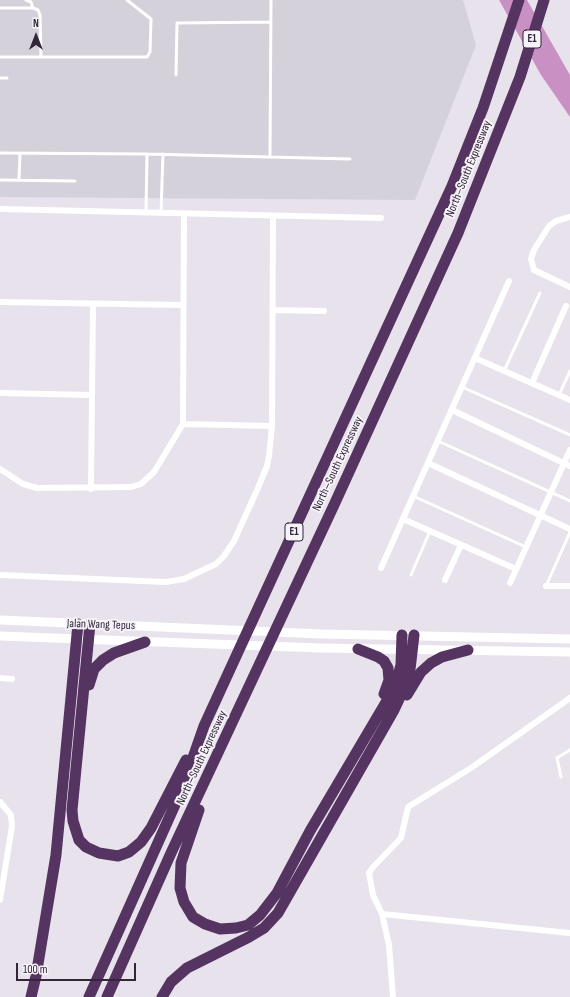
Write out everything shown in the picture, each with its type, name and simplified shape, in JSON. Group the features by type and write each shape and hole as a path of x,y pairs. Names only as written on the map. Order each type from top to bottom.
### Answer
{"highway":[{"name":"North–South Expressway","path":"89,997 182,789 204,726 452,186 498,66 519,0"},
{"name":"North–South Expressway","path":"107,997 171,853 213,765 454,240 520,77 544,0"},
{"path":"78,624 83,639 81,726 72,810 75,831 79,840 86,847 99,853 118,856 129,852 141,842 151,828 204,726"},
{"path":"31,997 36,976 56,855 83,639 90,624"},
{"path":"213,765 181,863 180,888 184,902 193,917 205,924 220,929 236,928 248,925 260,915 277,893 350,763 395,687 401,664 402,635"},
{"path":"162,997 171,982 187,968 249,938 264,928 278,912 403,692 409,678 414,650 414,635"},
{"path":"81,726 94,669 102,660 114,653 145,642"},
{"path":"350,763 389,680 388,668 384,661 358,649"},
{"path":"360,770 421,672 431,663 442,657 468,650"}],"main road":[{"name":"Jalan Wang Tepus","path":"0,620 322,634 570,638"},
{"name":"Jalan Wang Tepus","path":"0,636 319,648 570,652"}],"street":[{"path":"0,209 381,218"},
{"path":"0,469 23,484 36,488 91,489 131,487 141,484 154,472 183,424 184,214"},
{"path":"0,575 166,582 184,579 216,564 224,556 234,541 263,477 269,456 272,426 273,216"},
{"path":"570,218 556,221 549,226 534,250 531,259 534,270 570,287"},
{"path":"381,568 509,281"},
{"path":"0,302 183,305"},
{"path":"91,489 93,304"},
{"path":"532,383 566,306"},
{"path":"273,310 324,311"},
{"path":"475,358 570,400"},
{"path":"0,394 92,395"},
{"path":"452,410 567,464"},
{"path":"183,424 272,426"},
{"path":"510,583 551,492 567,464 570,450"},
{"path":"428,464 570,530"},
{"path":"403,519 516,569"},
{"path":"446,580 461,545"},
{"path":"546,586 570,586"},
{"path":"0,678 12,679"},
{"path":"393,997 389,945 382,914 373,895 369,873 401,838 408,807 471,768 570,698"},
{"path":"0,802 11,815 12,826 0,900"},
{"path":"382,914 570,933"}],"lane":[{"path":"26,0 31,2 33,8"},
{"path":"0,57 147,57 150,52 151,19 141,9 127,0"},
{"path":"270,0 270,156"},
{"path":"0,8 33,8 38,10 40,15 41,56"},
{"path":"176,75 177,23 270,22"},
{"path":"0,78 7,78"},
{"path":"19,179 20,153"},
{"path":"0,154 163,154 350,159"},
{"path":"146,213 147,154"},
{"path":"161,214 163,154"},
{"path":"0,180 19,179 75,181"},
{"path":"504,371 540,293"},
{"path":"559,395 570,371"},
{"path":"462,387 570,435"},
{"path":"438,441 570,501"},
{"path":"413,496 526,547"},
{"path":"546,586 570,530"},
{"path":"411,575 430,531"},
{"path":"560,777 557,758 570,750"}],"shaded area":[{"path":"0,0 463,0 476,45 415,200 0,197"},
{"path":"499,0 527,0 570,75 570,117 541,75"}]}
